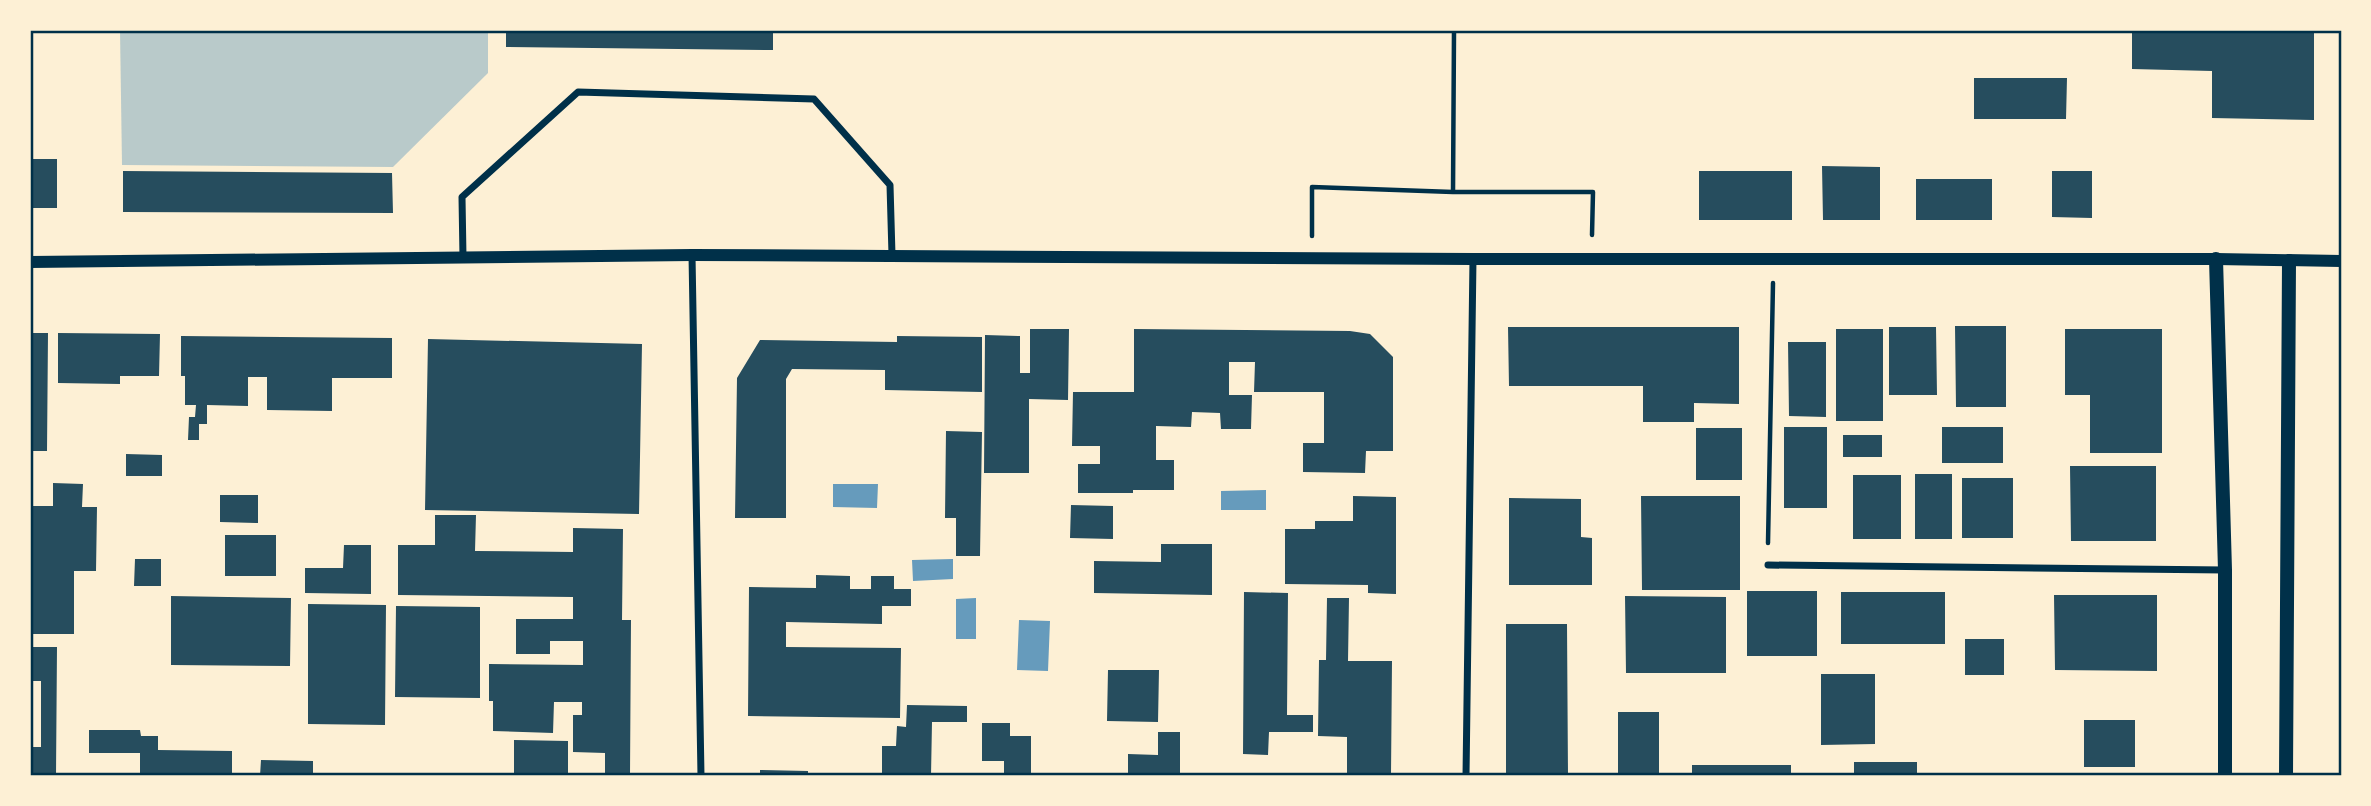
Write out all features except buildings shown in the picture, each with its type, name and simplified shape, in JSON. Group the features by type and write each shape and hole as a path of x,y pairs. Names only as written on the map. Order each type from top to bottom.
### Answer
{"main road":[{"path":"2217,259 2225,570 2225,776"},
{"path":"2286,776 2289,261"}],"street":[{"path":"463,257 462,197 578,92 814,99 890,185 892,255"},
{"path":"692,255 701,776"},
{"path":"30,262 692,255 2341,261"},
{"path":"1466,776 1473,259"},
{"path":"1768,565 2225,570"}],"path":[{"path":"1453,192 1454,30"},
{"path":"1312,258 1312,187 1453,192 1592,192 1592,259"},
{"path":"1768,565 1773,258"}],"shaded area":[{"path":"120,30 488,30 488,73 393,167 122,165"}],"water":[{"path":"833,484 878,484 877,508 833,507"},
{"path":"1266,490 1266,510 1221,510 1221,491"},
{"path":"953,559 953,579 913,581 912,560"},
{"path":"976,598 976,639 956,639 956,599"},
{"path":"1019,620 1050,621 1048,671 1017,670"}]}
